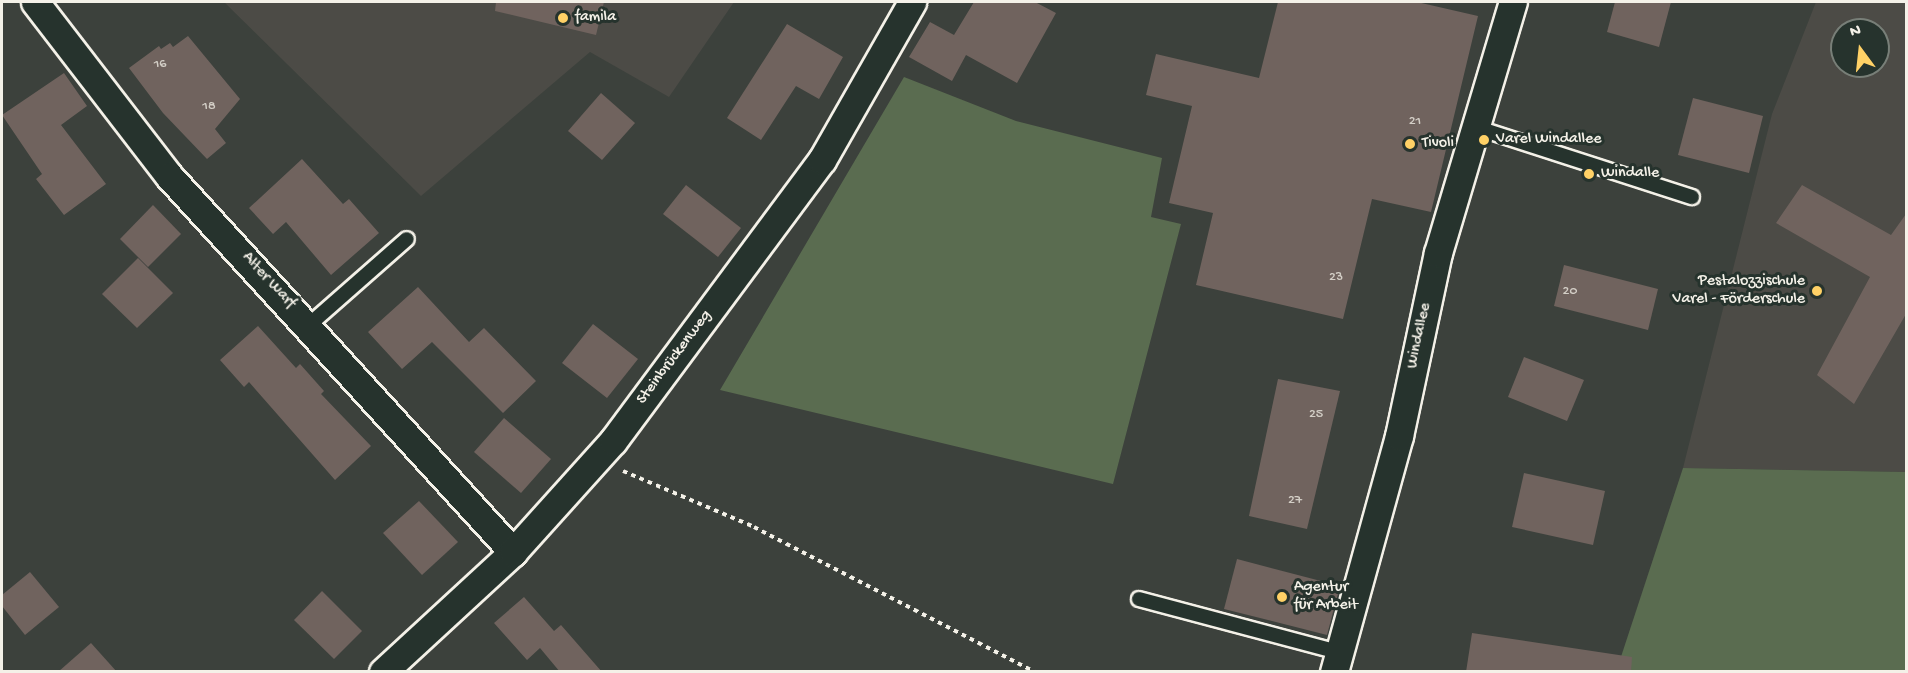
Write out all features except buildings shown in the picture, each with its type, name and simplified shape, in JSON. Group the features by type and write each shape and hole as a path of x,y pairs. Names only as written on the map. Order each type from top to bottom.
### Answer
{"street":[{"name":"Alter Warf","path":"35,2 169,176 309,325 513,552"},
{"name":"Steinbrückenweg","path":"383,672 513,552 613,441 822,160 912,2"},
{"name":"Windallee","path":"1336,662 1399,436 1438,253 1513,2"}],"lane":[{"path":"1475,127 1692,197"},
{"path":"309,325 407,239"},
{"path":"1139,599 1336,662"}],"path":[{"path":"595,459 754,526 1035,672"}],"shaded area":[{"path":"224,2 734,2 669,97 590,52 421,196"},
{"name":"Pestalozzischule Varel - Förderschule","path":"1816,2 1906,2 1906,472 1683,468 1772,114"}],"green space":[{"path":"904,77 1016,121 1162,158 1151,217 1181,224 1113,484 720,390"},
{"path":"1683,468 1906,472 1906,671 1616,672"}],"place":[{"name":"famila","path":"563,18"},
{"name":"Varel Windallee","path":"1484,140"},
{"name":"Tivoli","path":"1410,144"},
{"name":"Windalle","path":"1589,174"},
{"name":"Pestalozzischule Varel - Förderschule","path":"1817,291"},
{"name":"Agentur für Arbeit","path":"1282,597"}]}
